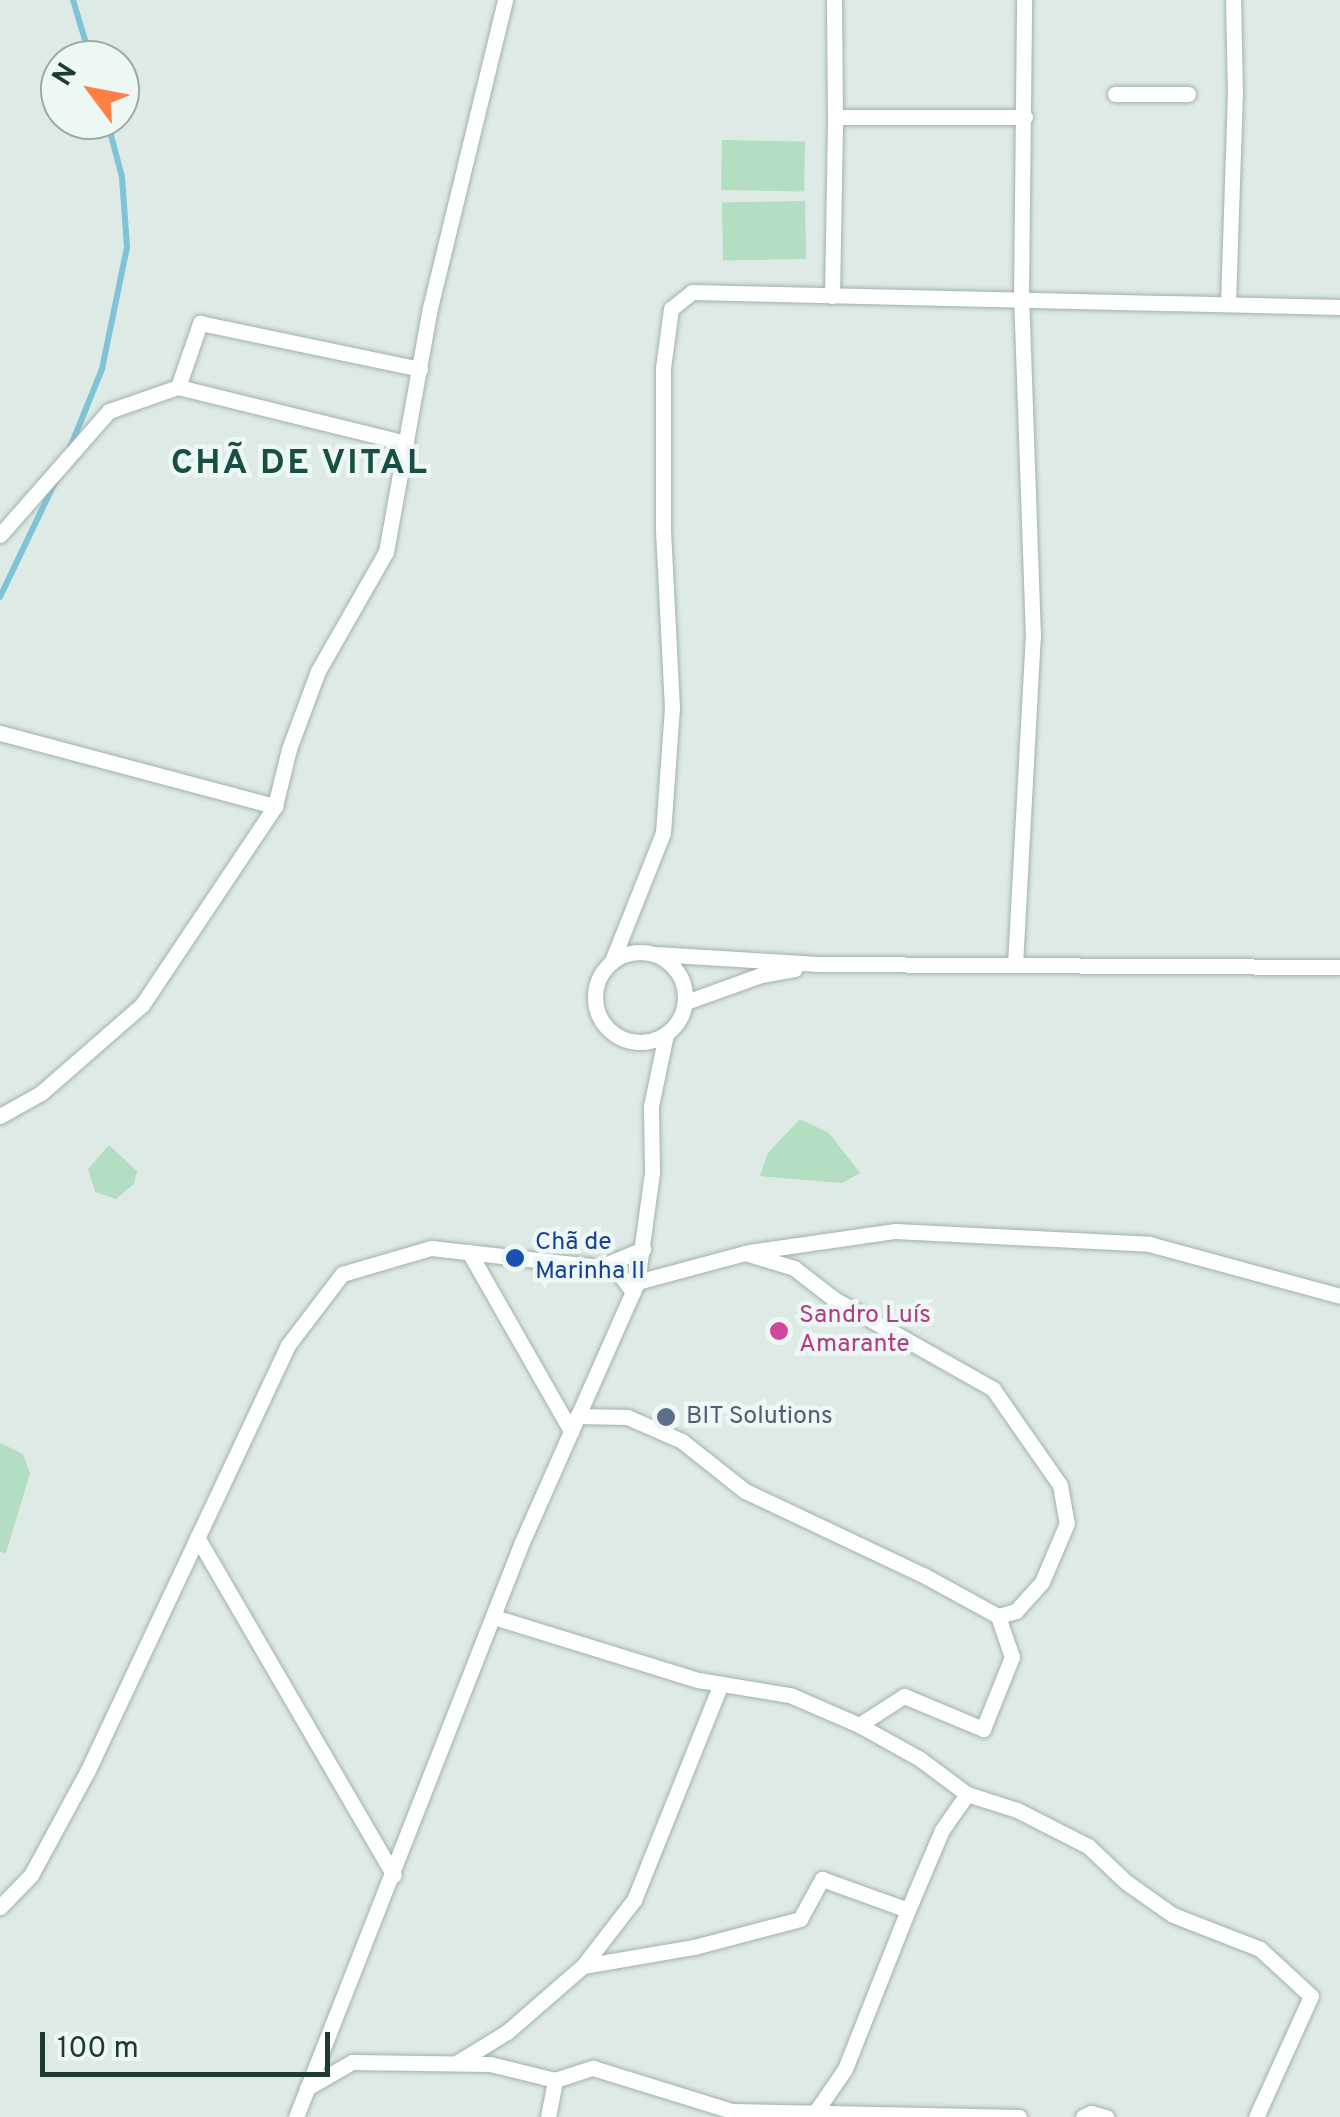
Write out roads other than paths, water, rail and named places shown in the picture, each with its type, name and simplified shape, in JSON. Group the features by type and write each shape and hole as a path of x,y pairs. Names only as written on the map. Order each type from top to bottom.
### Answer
{"street":[{"path":"0,1116 41,1094 142,1005 274,806 289,748 318,671 386,552 434,289 504,0"},
{"path":"832,296 834,0"},
{"path":"1014,964 1032,637 1021,298 1024,0"},
{"path":"1228,303 1235,94 1233,0"},
{"path":"1115,94 1188,94"},
{"path":"835,117 1025,117"},
{"path":"656,954 679,972 686,1002 676,1026 666,1034 633,1042 604,1024 596,1008 595,991 612,961 663,833 672,708 662,528 662,368 671,308 692,292 1340,306"},
{"path":"178,386 200,323 420,368"},
{"path":"0,535 108,410 178,386 406,443"},
{"path":"0,733 274,806"},
{"path":"612,961 641,951 818,964 1340,967"},
{"path":"686,1002 762,974 818,964"},
{"path":"296,2117 494,1616 635,1287 652,1172 651,1106 666,1034"},
{"path":"635,1287 745,1253 895,1231 992,1232 1149,1244 1340,1296"},
{"path":"0,1907 31,1875 88,1770 288,1345 342,1274 431,1248 600,1267 618,1272 635,1287"},
{"path":"600,1267 642,1250"},
{"path":"469,1252 574,1424"},
{"path":"745,1253 794,1268 834,1299 993,1388 1060,1485 1067,1523 1042,1582 1016,1611 998,1616"},
{"path":"574,1424 627,1416 682,1441 745,1491 924,1575 998,1616 1012,1658 983,1729 904,1696 859,1725"},
{"path":"197,1537 394,1874"},
{"path":"494,1616 624,1659 721,1684 790,1694 859,1725 920,1759 967,1794 1018,1810 1088,1846 1126,1882 1173,1914 1260,1949 1311,1996 1256,2117"},
{"path":"458,2062 507,2032 583,1966 634,1900 721,1684"},
{"path":"813,2116 846,2070 942,1830 967,1794"},
{"path":"583,1966 694,1947 800,1919 822,1878 908,1910"},
{"path":"308,2088 352,2062 458,2062 490,2064 555,2080 593,2068 732,2111 813,2116 1018,2117"},
{"path":"548,2117 555,2080"},
{"path":"1083,2117 1091,2113 1106,2117"}],"waterway":[{"path":"73,0 85,40"},
{"path":"70,448 102,369 127,247 122,177 112,140"},
{"path":"0,597 57,478"}],"place":[{"name":"Chã de Marinha II","path":"515,1258"},
{"name":"Sandro Luís Amarante","path":"779,1331"},
{"name":"BIT Solutions","path":"666,1417"}],"district":[{"name":"CHÃ DE VITAL","path":"300,464"}]}
